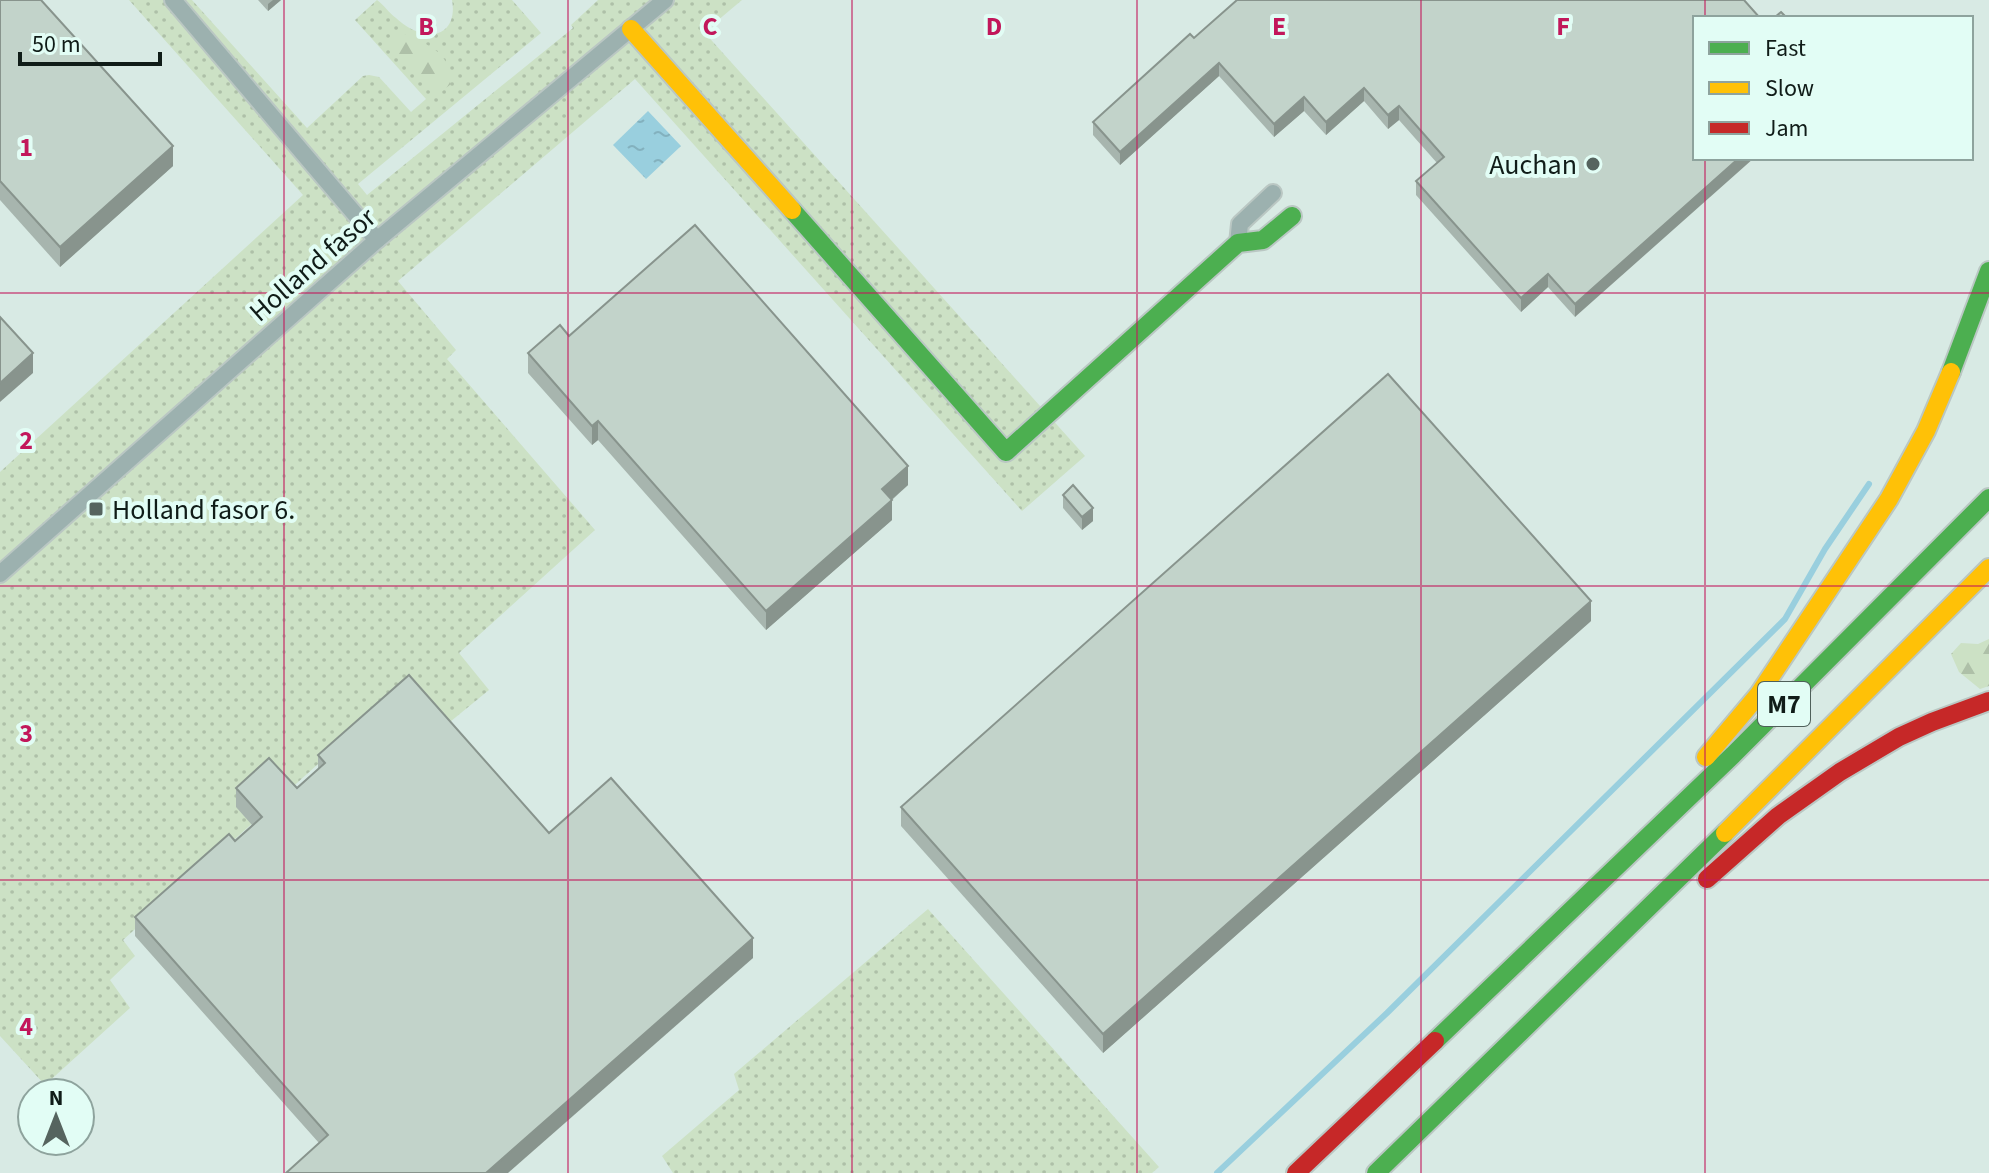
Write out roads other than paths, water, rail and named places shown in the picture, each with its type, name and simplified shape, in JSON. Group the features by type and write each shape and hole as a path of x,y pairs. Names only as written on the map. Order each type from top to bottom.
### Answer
{"main road":[{"path":"631,29 1006,452 1238,243 1263,240 1292,216"},
{"path":"1577,907 1604,866 1710,752 1759,694 1889,499 1926,431 1989,271"},
{"name":"M7","path":"1296,1173 1577,907 1851,639 1989,498"},
{"name":"M7","path":"1376,1173 1628,929 1989,568"},
{"path":"1628,929 1684,899 1778,816 1840,772 1899,737 1989,701"}],"street":[{"path":"173,0 377,240"},
{"name":"Holland fasor","path":"0,574 377,240 665,0"},
{"path":"1238,243 1240,224 1273,193"}],"water":[{"path":"648,111 681,146 646,179 613,145"}],"waterway":[{"path":"1217,1173 1387,1013 1785,619 1825,549 1869,484"}],"place":[{"name":"Auchan","path":"1593,164"},
{"name":"Holland fasor 6.","path":"96,509"}]}
